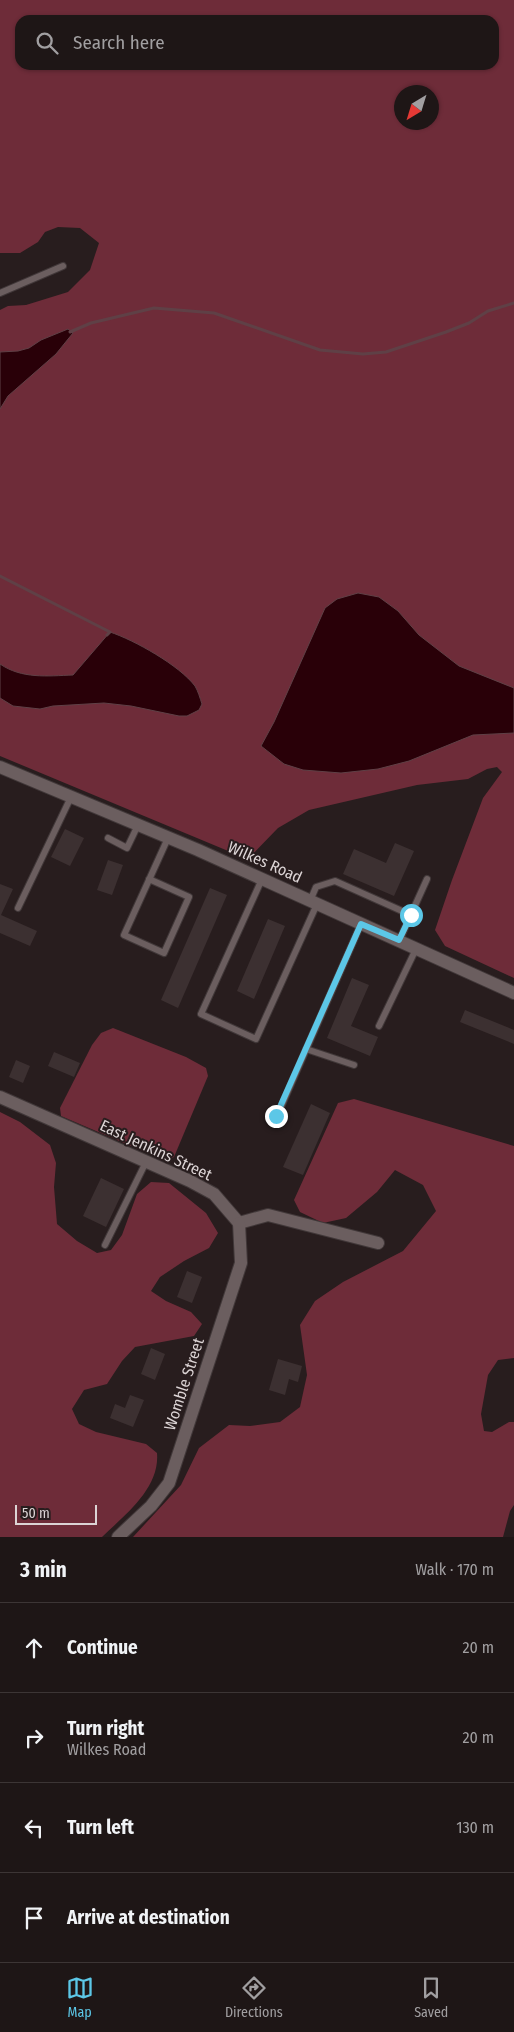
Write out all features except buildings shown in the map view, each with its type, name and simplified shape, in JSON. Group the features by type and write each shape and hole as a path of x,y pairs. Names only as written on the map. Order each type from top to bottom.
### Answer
{"street":[{"name":"Wilkes Road","path":"0,767 262,879 514,992"},
{"name":"East Jenkins Street","path":"0,1097 214,1194 239,1223"},
{"path":"239,1223 268,1215 378,1243"},
{"name":"Womble Street","path":"118,1537 151,1506 169,1483 241,1263 239,1223"}],"lane":[{"path":"0,293 63,266"},
{"path":"18,908 71,797"},
{"path":"108,838 127,848 138,825"},
{"path":"150,879 189,897 164,953 124,935 168,838"},
{"path":"262,879 200,1014 256,1040 314,902 316,887 336,881 411,915"},
{"path":"399,940 427,879"},
{"path":"276,1116 361,924"},
{"path":"380,1026 416,949"},
{"path":"306,1049 354,1065"},
{"path":"105,1245 146,1162"}],"shaded area":[{"path":"0,0 514,0 514,978 445,946 435,930 483,798 502,772 497,767 487,769 468,779 417,785 309,810 278,828 250,857 233,853 0,756 0,310 8,306 26,305 68,292 90,270 99,243 80,228 58,227 45,232 38,242 20,253 0,253"},
{"path":"68,329 73,333 56,354 8,396 0,409 0,352 29,348 41,340"},
{"path":"358,593 379,597 398,611 419,635 459,666 514,688 514,733 473,735 409,761 378,769 341,773 303,770 284,764 261,746 274,722 325,608 337,599"},
{"path":"110,632 156,654 188,678 195,686 199,695 202,704 199,710 187,716 179,716 131,706 104,703 53,706 40,709 13,706 0,698 0,664 8,669 35,676 73,675"},
{"path":"113,1028 186,1057 206,1068 208,1076 174,1157 166,1161 61,1116 60,1108 92,1045 101,1033"},
{"path":"354,1099 514,1146 514,1358 498,1360 488,1375 481,1414 484,1431 492,1432 509,1422 514,1422 514,1505 510,1511 503,1537 133,1537 181,1485 199,1448 229,1425 250,1426 280,1422 300,1407 307,1375 300,1325 315,1301 343,1282 403,1251 436,1211 423,1185 395,1170 377,1192 346,1218 323,1223 300,1212 294,1200 338,1103"},
{"path":"0,1112 20,1122 50,1145 56,1163 54,1187 57,1224 77,1241 97,1253 111,1250 122,1235 137,1194 151,1182 169,1183 206,1213 218,1233 209,1248 184,1261 160,1277 151,1291 166,1301 191,1312 202,1324 194,1336 135,1347 122,1361 107,1384 84,1390 72,1409 79,1424 96,1432 146,1444 157,1453 153,1478 140,1500 102,1537 0,1537"}],"waterway":[{"path":"70,332 91,323 154,308 214,313 320,350 363,354 386,352 446,332 469,323 488,311 514,303"},
{"path":"0,576 110,632 107,635"}],"route":[{"path":"276,1116 361,924 399,940 411,915"}]}
